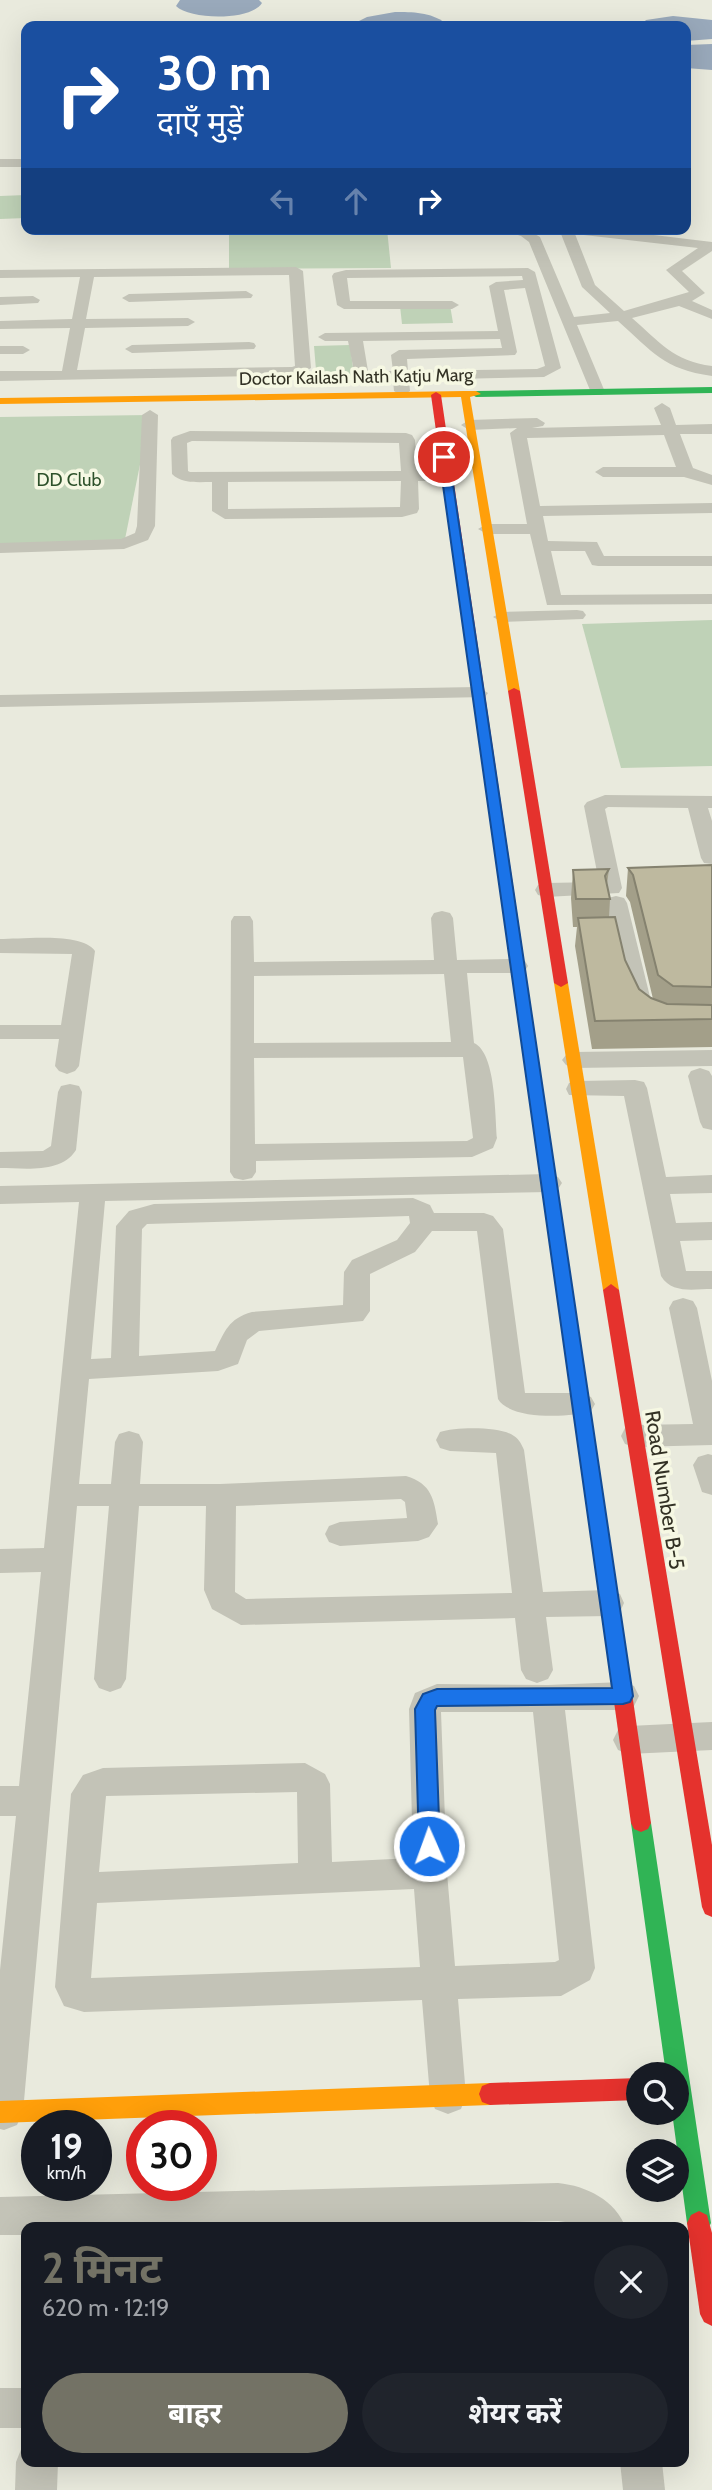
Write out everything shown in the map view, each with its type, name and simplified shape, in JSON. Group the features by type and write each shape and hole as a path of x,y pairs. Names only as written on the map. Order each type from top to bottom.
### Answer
{"street":[{"path":"0,163 21,163"},
{"path":"527,235 535,240 597,392"},
{"path":"568,235 589,287 672,361 689,368 712,371"},
{"path":"618,235 712,246"},
{"path":"569,322 621,316 680,302 698,293 673,270 712,246"},
{"path":"0,274 292,270 297,272 303,368 289,372 0,376"},
{"path":"449,289 341,275 345,312 391,305 526,272 531,284 520,317 505,335"},
{"path":"69,373 76,323 88,273"},
{"path":"185,373 190,273"},
{"path":"355,337 360,373 370,377 548,372 553,368 497,285 531,284"},
{"path":"449,289 457,335"},
{"path":"129,298 246,295"},
{"path":"0,301 33,300"},
{"path":"680,302 712,315"},
{"path":"391,305 395,336"},
{"path":"0,325 188,322"},
{"path":"325,337 505,335"},
{"path":"404,395 399,355 507,354 510,352 505,335"},
{"path":"132,349 249,346"},
{"path":"0,350 23,349"},
{"path":"289,372 292,397"},
{"name":"Doctor Kailash Nath Katju Marg","path":"0,401 712,390"},
{"name":"Road Number B-5","path":"465,394 635,1436 698,1737 712,1907"},
{"path":"436,395 432,412 446,476 478,693 674,2062"},
{"name":"Doctor Kailash Nath Katju Marg","path":"432,412 468,418 547,410"},
{"path":"0,417 157,415 146,526 142,536 124,544 0,548"},
{"path":"468,418 665,415 712,418"},
{"path":"665,415 687,472"},
{"path":"712,429 665,415 518,433 553,601 712,598"},
{"path":"220,477 220,511 229,514 402,512 411,509 409,476 407,440 401,437 190,436 179,440 180,474 189,477 409,476 446,476"},
{"path":"603,472 687,472 712,480"},
{"path":"533,511 712,508"},
{"path":"487,529 591,546 598,561 712,561"},
{"path":"502,617 712,612"},
{"path":"0,701 478,693"},
{"path":"712,858 704,801 605,802 594,806 613,896 614,935 641,1006 647,1016 656,1022 671,1025 712,1024"},
{"path":"547,890 613,896 636,888"},
{"path":"442,918 463,1047"},
{"path":"242,921 243,1190"},
{"path":"554,937 580,936"},
{"path":"0,946 74,946 84,951 67,1066"},
{"path":"243,968 517,966"},
{"path":"0,1031 72,1032"},
{"path":"242,1051 470,1049 477,1058 485,1138 478,1147 243,1153"},
{"path":"576,1076 708,1070"},
{"path":"576,1076 635,1088 649,1078 708,1070"},
{"path":"708,1070 712,1122"},
{"path":"635,1088 675,1279 712,1280"},
{"path":"0,1160 48,1159 63,1150 70,1093"},
{"path":"0,1195 549,1183"},
{"path":"656,1186 712,1184"},
{"path":"93,1193 2,2112 626,2089"},
{"path":"76,1370 218,1362 228,1357 235,1335 252,1322 353,1314 356,1311 357,1272 372,1260 406,1246 423,1224 421,1211 413,1207 154,1213 138,1217 130,1226 125,1367"},
{"path":"423,1224 487,1223 490,1229 512,1399 523,1404 581,1404"},
{"path":"666,1232 712,1231"},
{"path":"635,1436 711,1434 683,1308"},
{"path":"316,1878 313,1784 305,1777 103,1782 90,1789 88,1794 73,1987 77,1994 84,1996 561,1979 577,1968 548,1707 530,1604 508,1446 497,1441 450,1440"},
{"path":"110,1679 122,1495 129,1442"},
{"path":"64,1495 220,1495 406,1488 419,1496 423,1524 418,1529 340,1534"},
{"path":"220,1495 219,1590 223,1600 241,1612 609,1603"},
{"path":"0,1561 58,1560"},
{"path":"448,2096 430,1873 426,1703 437,1698 543,1684 623,1696"},
{"path":"629,1740 698,1737"},
{"path":"0,1801 34,1801"},
{"path":"81,1888 430,1873"},
{"path":"689,2088 701,2087"},
{"path":"684,2125 712,2314"},
{"path":"0,2216 413,2217 572,2203 586,2208 601,2222"},
{"path":"0,2408 21,2408"},
{"path":"36,2490 37,2467"},
{"path":"642,2467 644,2490"}],"green space":[{"path":"21,195 21,218 0,219 0,196"},
{"path":"229,235 388,235 391,268 229,269"},
{"path":"450,305 453,323 402,324 400,306"},
{"path":"350,345 355,382 317,382 314,346"},
{"name":"DD Club","path":"150,415 124,544 0,546 0,417"},
{"path":"712,620 712,766 621,768 582,624"}],"water":[{"path":"180,0 259,0 262,3 256,9 234,16 206,16 183,11 176,6"},
{"path":"395,12 415,13 442,21 359,21"},
{"path":"673,16 712,20 712,39 691,41 691,21 646,20"},
{"path":"712,44 712,70 691,68 691,45"}],"building":[{"path":"712,865 712,987 673,986 658,975 633,875 628,868"},
{"path":"609,869 605,876 610,899 576,899 573,870"},
{"path":"615,917 625,960 639,989 651,998 667,1004 712,1005 712,1019 595,1021 578,918"}],"traffic: fast":[{"path":"476,394 712,390"},
{"path":"641,1823 699,2223"}],"traffic: slow":[{"path":"465,394 514,691"},
{"path":"0,401 476,394"},
{"path":"516,953 595,1502"},
{"path":"561,983 611,1290"},
{"path":"0,2112 490,2094"}],"traffic: jam":[{"path":"436,395 516,953"},
{"path":"514,691 561,983"},
{"path":"611,1290 712,1907"},
{"path":"595,1502 641,1823"},
{"path":"490,2094 626,2089"},
{"path":"699,2223 712,2314"}],"route":[{"path":"429,1846 426,1703 437,1698 550,1699 623,1696 444,457"}]}
